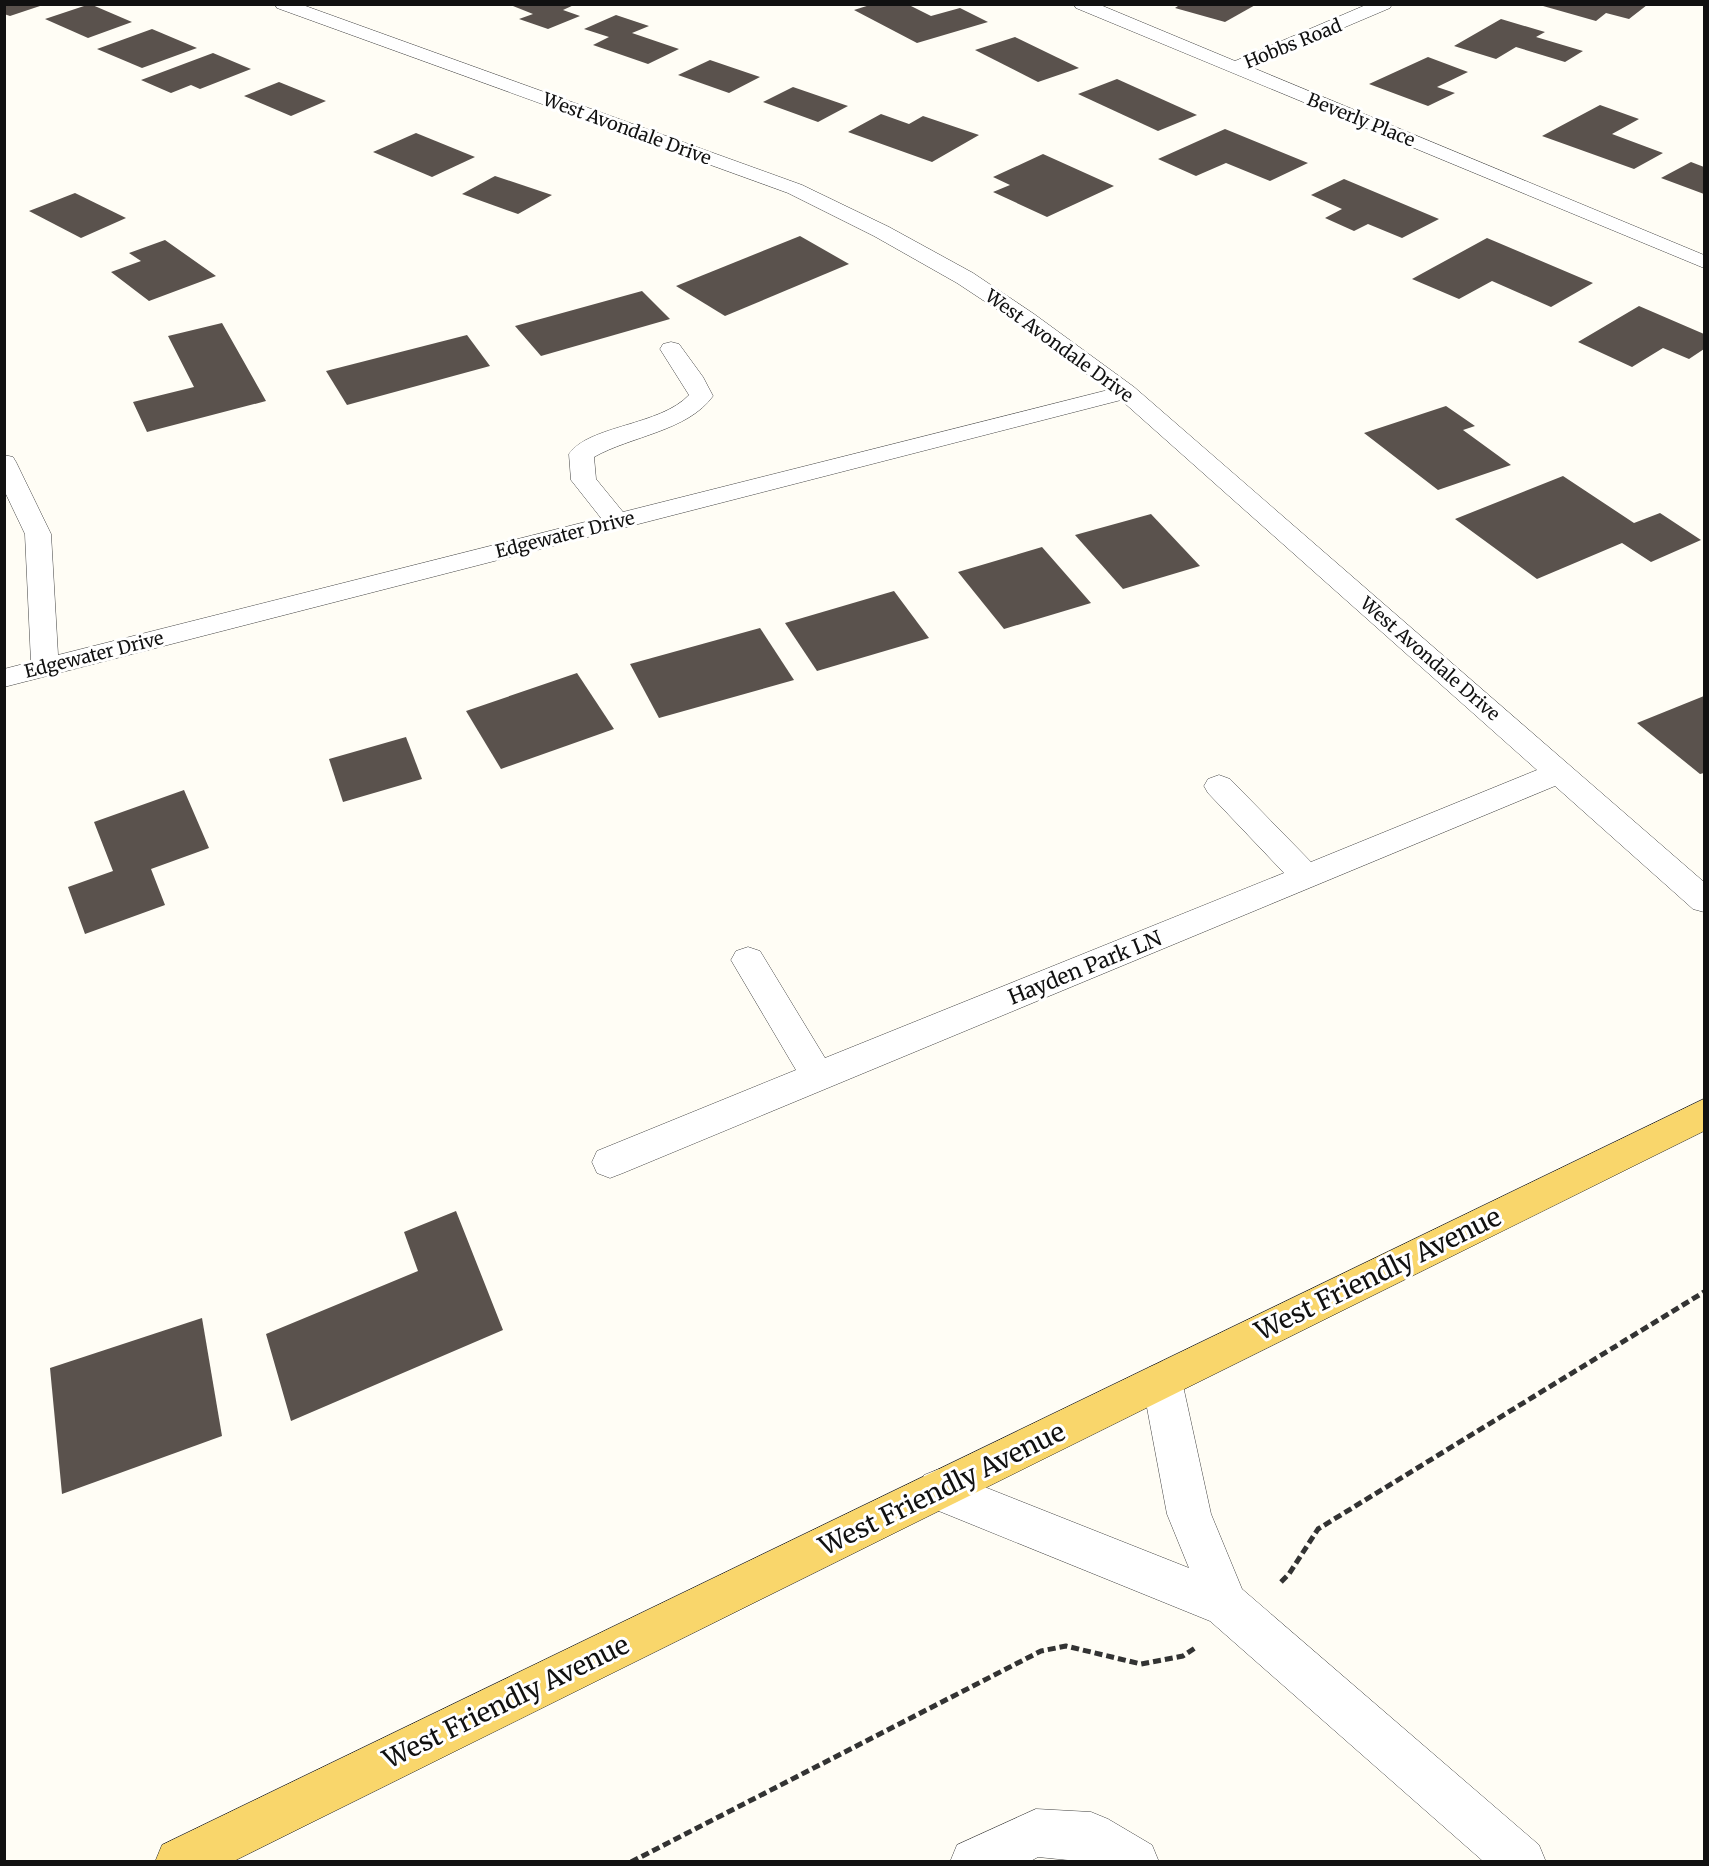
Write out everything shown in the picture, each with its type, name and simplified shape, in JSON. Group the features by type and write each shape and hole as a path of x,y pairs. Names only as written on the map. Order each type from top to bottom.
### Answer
{"main road":[{"name":"West Friendly Avenue","path":"179,1862 1704,1114"}],"street":[{"name":"West Avondale Drive","path":"283,4 805,194 844,212 965,278 1036,326 1125,392 1704,900"},
{"name":"Beverly Place","path":"1082,4 1704,262"},
{"name":"Hobbs Road","path":"1234,68 1384,4"},
{"path":"617,522 584,480 581,454 610,440 663,422 693,407 701,396 692,377 670,350"},
{"name":"Edgewater Drive","path":"4,678 1125,392"},
{"path":"4,462 38,534 45,668"},
{"name":"Hayden Park LN","path":"610,1162 1560,773"},
{"path":"1219,786 1307,876"},
{"path":"748,960 819,1077"},
{"path":"1162,1381 1189,1514 1226,1605"},
{"path":"939,1490 1226,1605 1522,1862"},
{"path":"974,1862 1036,1833 1091,1836 1135,1862"}],"building":[{"path":"4,4 43,5 10,16 4,14"},
{"path":"90,4 132,22 88,38 45,19"},
{"path":"508,4 576,4 563,10 580,16 548,29 519,19 533,14"},
{"path":"873,4 907,4 931,16 960,8 988,22 917,43 854,10"},
{"path":"1181,4 1257,4 1225,22 1175,8"},
{"path":"1536,4 1647,5 1629,19 1606,13 1596,21"},
{"path":"616,15 649,26 632,33 679,49 648,64 593,45 609,37 584,29"},
{"path":"1501,19 1545,32 1536,37 1583,51 1565,62 1516,47 1496,59 1454,46"},
{"path":"152,29 197,48 142,68 97,49"},
{"path":"1015,37 1079,68 1038,82 975,50"},
{"path":"213,53 251,69 200,89 191,85 171,93 141,80"},
{"path":"1428,57 1468,72 1437,87 1455,93 1428,106 1369,84"},
{"path":"710,60 760,77 729,93 678,75"},
{"path":"1117,79 1197,115 1158,131 1078,94"},
{"path":"279,82 326,101 291,116 244,96"},
{"path":"793,87 848,106 818,122 763,102"},
{"path":"1600,105 1639,119 1612,134 1663,153 1634,169 1542,136"},
{"path":"881,114 909,124 923,116 979,135 932,162 848,132"},
{"path":"1225,129 1308,163 1270,181 1226,163 1196,176 1158,159"},
{"path":"416,133 475,157 432,177 373,152"},
{"path":"1043,154 1114,186 1047,217 993,192 1010,185 993,177"},
{"path":"1691,162 1704,167 1704,194 1661,178"},
{"path":"495,176 552,195 518,214 462,194"},
{"path":"1344,179 1439,219 1402,238 1368,224 1354,231 1325,218 1342,209 1311,195"},
{"path":"75,193 126,218 81,238 29,211"},
{"path":"800,236 849,264 725,316 676,286"},
{"path":"1487,238 1593,283 1551,307 1492,281 1459,299 1412,279"},
{"path":"165,240 216,276 149,301 111,272 141,261 129,253"},
{"path":"642,291 670,319 541,356 515,326"},
{"path":"1639,306 1704,334 1704,349 1689,359 1663,348 1632,367 1578,342"},
{"path":"222,323 266,401 147,432 133,402 194,387 168,336"},
{"path":"467,335 490,366 347,405 326,371"},
{"path":"1446,406 1475,426 1463,430 1511,465 1438,490 1364,433"},
{"path":"1563,476 1634,523 1660,513 1701,540 1651,562 1622,543 1537,579 1455,519"},
{"path":"1151,514 1200,566 1123,589 1075,535"},
{"path":"1042,547 1091,603 1004,629 958,572"},
{"path":"894,591 929,638 817,671 785,623"},
{"path":"760,628 794,680 659,718 630,664"},
{"path":"577,673 614,729 501,769 466,711"},
{"path":"1704,696 1704,773 1700,774 1637,723"},
{"path":"406,737 422,779 343,802 329,759"},
{"path":"184,790 209,848 151,869 165,905 85,934 68,887 113,871 94,822"},
{"path":"456,1211 503,1330 291,1421 266,1334 418,1271 404,1232"},
{"path":"202,1318 222,1436 62,1494 50,1368"}]}
